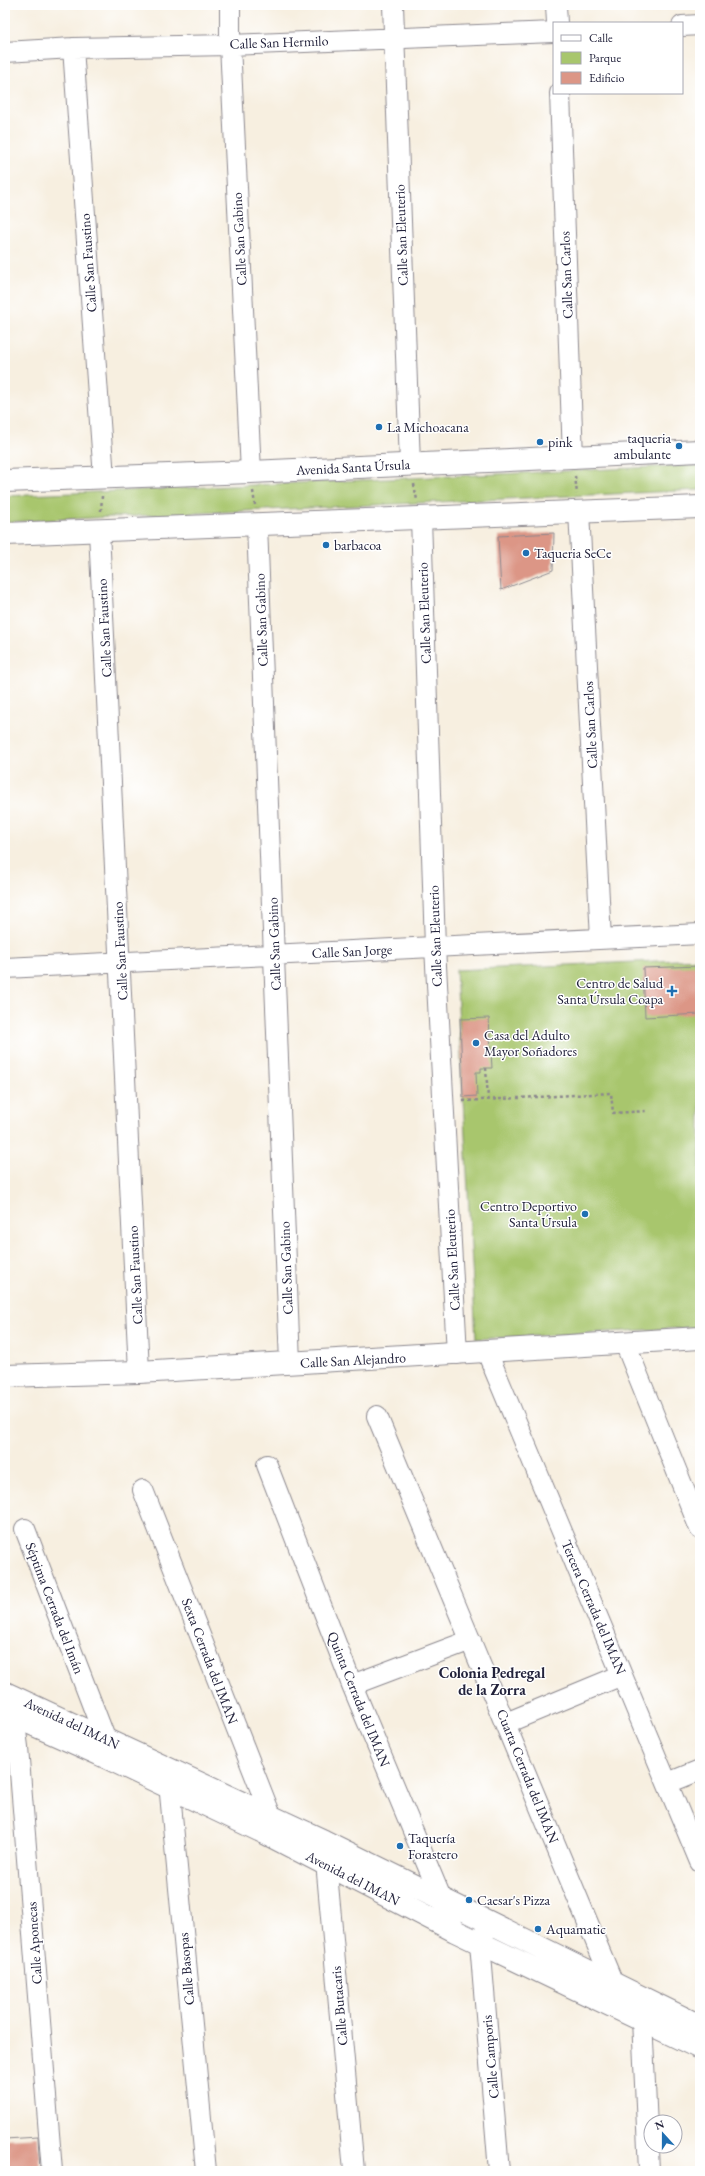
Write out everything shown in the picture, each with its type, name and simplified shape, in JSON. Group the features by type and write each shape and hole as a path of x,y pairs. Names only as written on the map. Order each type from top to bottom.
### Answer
{"street":[{"name":"Calle San Gabino","path":"230,5 230,45 251,472"},
{"name":"Calle San Eleuterio","path":"393,5 410,464"},
{"path":"556,5 557,22"},
{"path":"683,26 700,25"},
{"name":"Calle San Hermilo","path":"5,52 73,48 230,45 553,32"},
{"name":"Calle San Faustino","path":"73,48 104,478"},
{"name":"Calle San Carlos","path":"560,94 573,458"},
{"name":"Avenida Santa Úrsula","path":"5,481 251,472 700,451"},
{"path":"5,534 700,507"},
{"name":"Calle San Carlos","path":"579,511 601,938"},
{"name":"Calle San Eleuterio","path":"421,518 435,946 457,1354"},
{"name":"Calle San Gabino","path":"257,525 290,1363"},
{"name":"Calle San Faustino","path":"99,531 121,963 139,1372"},
{"name":"Calle San Jorge","path":"5,968 700,934"},
{"name":"Calle San Alejandro","path":"5,1376 139,1372 457,1354 700,1338"},
{"path":"625,1343 700,1529"},
{"name":"Tercera Cerrada del IMAN","path":"487,1352 700,1862"},
{"name":"Cuarta Cerrada del IMAN","path":"378,1416 613,1983"},
{"name":"Quinta Cerrada del IMAN","path":"267,1465 352,1685 455,1931"},
{"name":"Sexta Cerrada del IMAN","path":"143,1490 268,1825"},
{"name":"Séptima Cerrada del Imán","path":"26,1530 85,1686 102,1746"},
{"path":"352,1685 471,1640"},
{"path":"506,1724 622,1675"},
{"name":"Avenida del IMAN","path":"5,1693 102,1746 268,1825 326,1863 455,1931 604,2003 646,2010 700,2026"},
{"name":"Avenida del IMAN","path":"8,1710 102,1746"},
{"name":"Calle Aponecas","path":"8,1710 18,1747 52,2171"},
{"path":"668,1783 700,1770"},
{"name":"Calle Basopas","path":"168,1777 206,2171"},
{"name":"Avenida del IMAN","path":"268,1825 324,1841 613,1983 646,2010 700,2048"},
{"name":"Calle Butacaris","path":"324,1841 354,2171"},
{"path":"480,1943 489,1923"},
{"name":"Calle Camporis","path":"480,1943 499,2171"},
{"path":"604,2003 613,1983"},
{"path":"646,2010 649,2171"}],"path":[{"path":"573,458 579,511"},
{"path":"410,464 421,518"},
{"path":"251,472 257,525"},
{"path":"99,531 104,478"},
{"path":"486,1068 488,1099"},
{"path":"463,1101 611,1093 612,1113 647,1111"}],"green space":[{"path":"700,465 700,490 5,522 5,496"},
{"name":"Centro Deportivo Santa Úrsula","path":"700,959 700,1327 476,1339 456,970"}],"building":[{"name":"Taqueria SeCe","path":"554,533 553,570 501,590 498,536"},
{"name":"Centro de Salud Santa Úrsula Coapa","path":"700,966 700,1014 645,1017 643,968"},
{"name":"Casa del Adulto Mayor Soñadores","path":"489,1018 492,1068 481,1068 481,1072 476,1072 477,1096 463,1097 460,1019"},
{"path":"38,2137 40,2171 5,2171 5,2139"}],"place":[{"name":"La Michoacana","path":"379,427"},
{"name":"pink","path":"540,442"},
{"name":"taqueria ambulante","path":"679,446"},
{"name":"barbacoa","path":"326,545"},
{"name":"Taqueria SeCe","path":"526,553"},
{"name":"Centro de Salud Santa Úrsula Coapa","path":"672,991"},
{"name":"Casa del Adulto Mayor Soñadores","path":"476,1043"},
{"name":"Centro Deportivo Santa Úrsula","path":"585,1214"},
{"name":"Taquería Forastero","path":"400,1846"},
{"name":"Caesar's Pizza","path":"469,1900"},
{"name":"Aquamatic","path":"538,1929"}],"district":[{"name":"Colonia Pedregal de la Zorra","path":"492,1682"}]}
